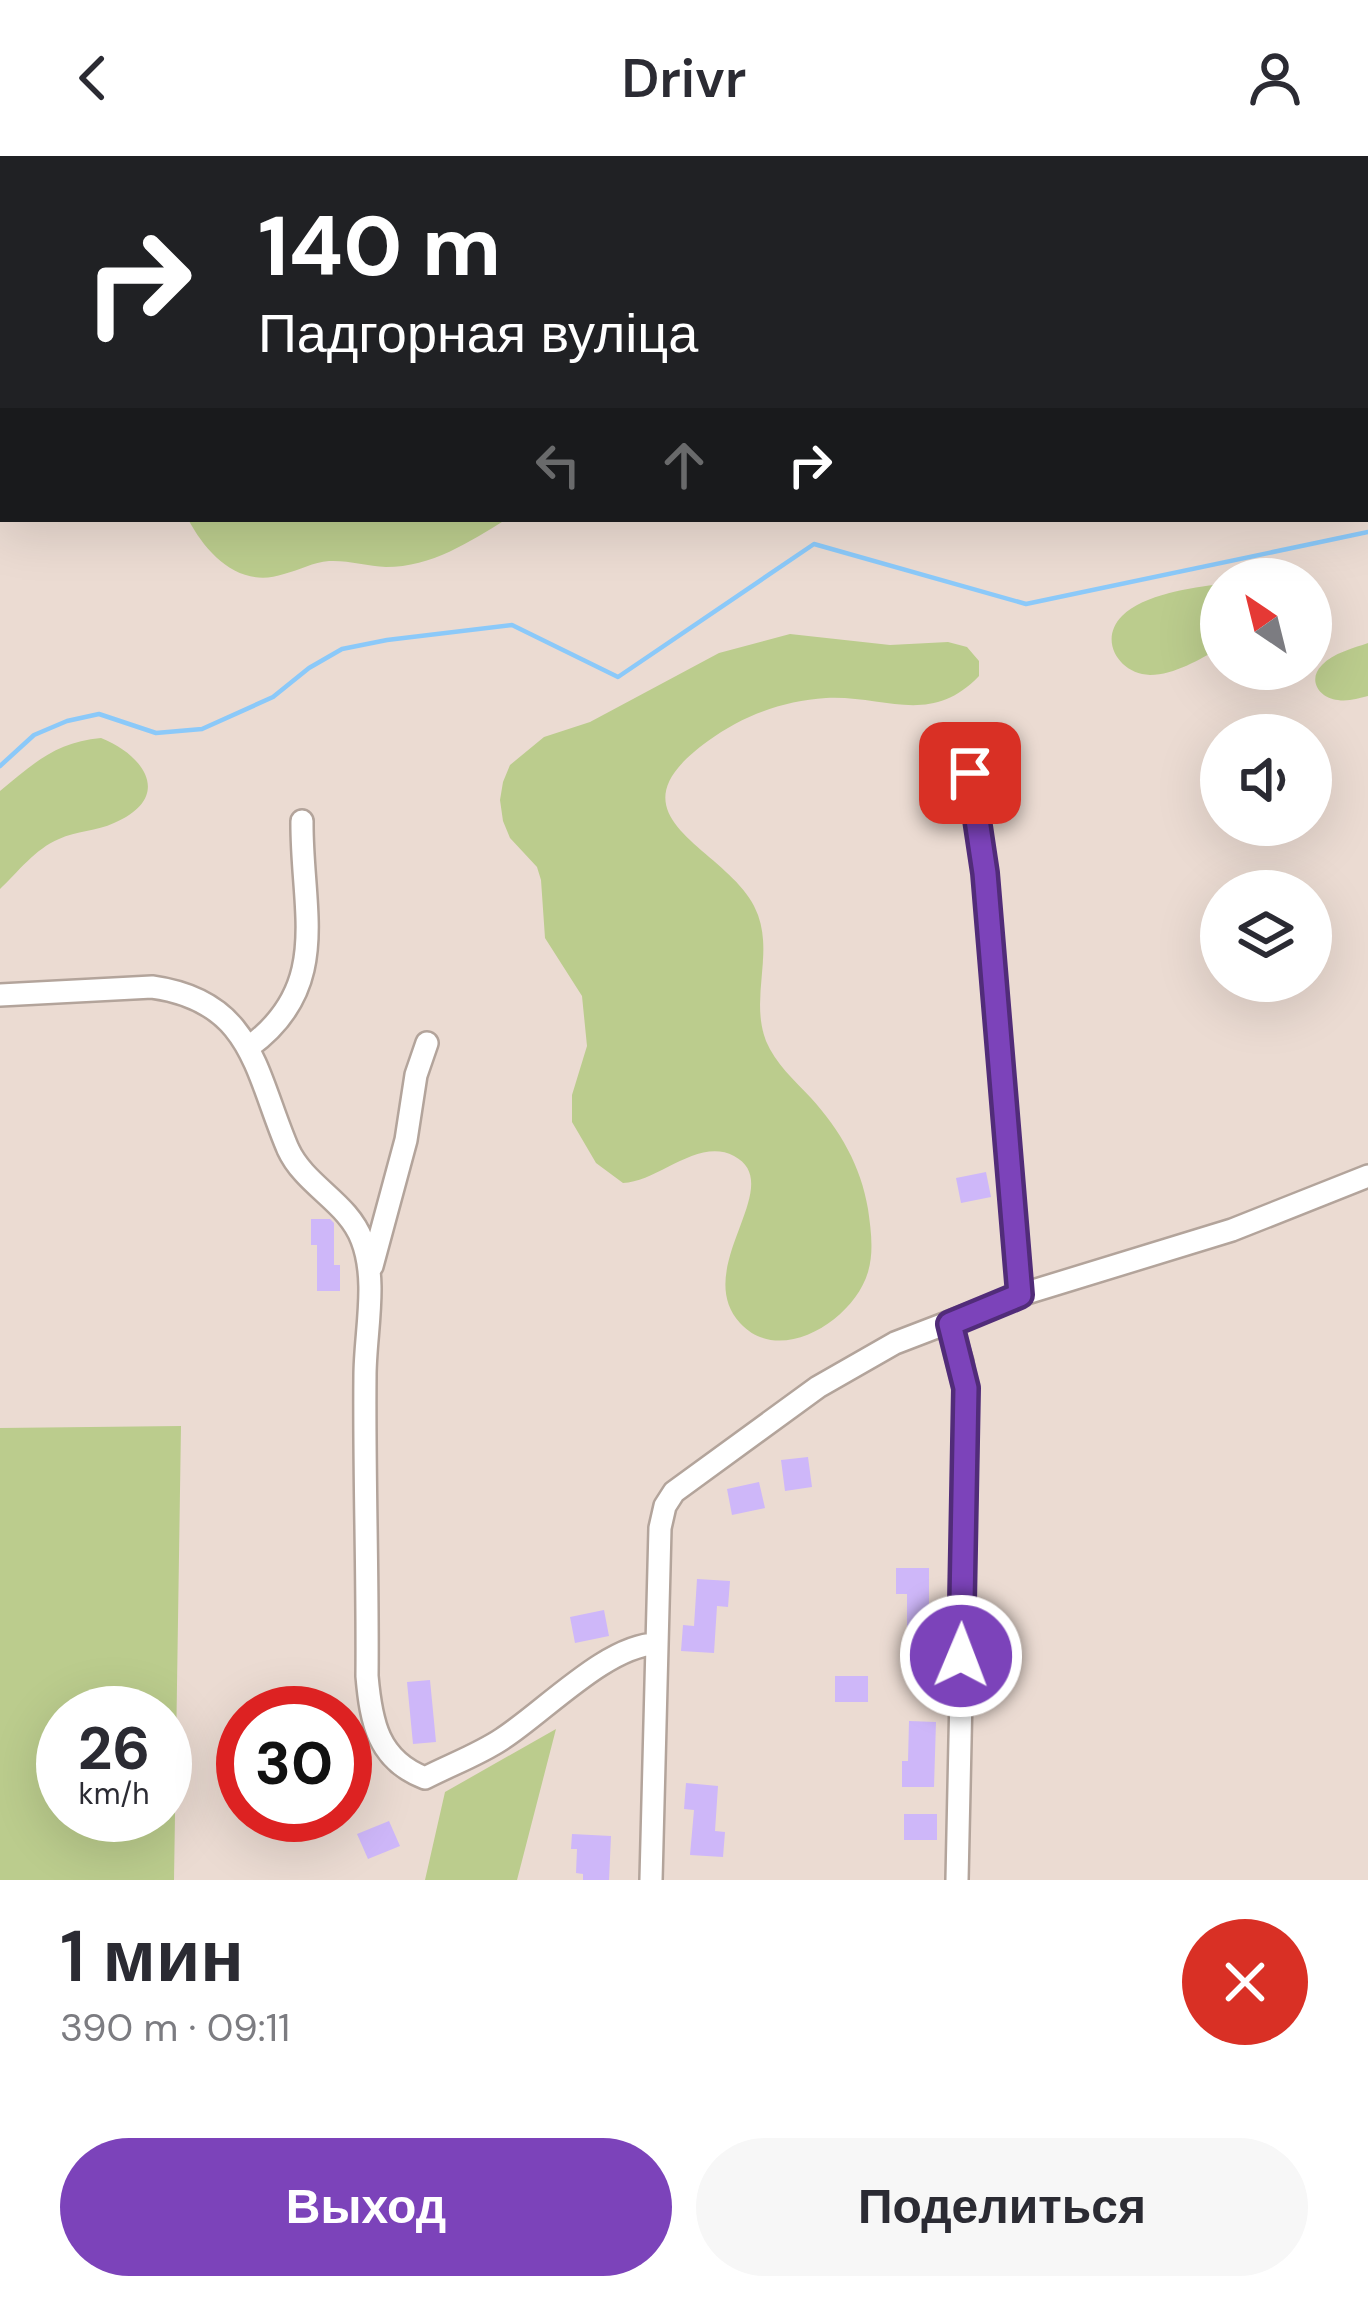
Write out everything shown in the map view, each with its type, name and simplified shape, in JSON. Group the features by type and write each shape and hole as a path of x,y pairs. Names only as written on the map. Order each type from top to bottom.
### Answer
{"street":[{"path":"965,739 985,873 1020,1295"},
{"path":"249,1047 280,1019 307,965 302,821"},
{"path":"0,995 173,990 212,1006 249,1047 298,1167 354,1225 370,1273"},
{"path":"427,1043 370,1273 364,1377 368,1676 373,1726 393,1760 425,1778 500,1741 616,1656 630,1648 656,1644"},
{"path":"651,1880 660,1528 674,1492 852,1366 895,1343 1020,1295 1232,1230 1368,1176"},
{"path":"950,1324 962,1362 967,1418 957,1880"}],"green space":[{"path":"190,522 502,522 450,552 419,563 386,567 329,561 268,577 239,573 205,545"},
{"path":"1200,588 1200,659 1159,674 1129,669 1112,645 1115,625 1131,608 1168,593"},
{"path":"790,634 890,645 948,642 967,647 979,661 979,676 943,701 925,705 826,698 763,711 708,741 677,769 666,793 669,814 683,833 745,892 758,915 763,946 760,1009 766,1041 840,1136 855,1163 868,1209 871,1257 860,1290 832,1321 814,1332 775,1340 756,1335 740,1323 728,1301 726,1278 751,1187 748,1169 734,1156 706,1152 623,1183 596,1163 572,1122 572,1095 587,1046 582,996 545,938 537,867 510,838 500,800 510,765 544,737 590,722 719,653"},
{"path":"1368,643 1368,696 1342,700 1321,692 1332,690 1332,658"},
{"path":"101,738 140,766 148,790 143,802 114,823 50,843 0,889 0,791 58,749"},
{"path":"181,1426 177,1686 36,1686 36,1842 175,1842 174,1880 0,1880 0,1428"},
{"path":"556,1729 517,1880 425,1880 445,1792"}],"building":[{"path":"986,1172 991,1197 961,1203 956,1178"},
{"path":"311,1219 334,1223 334,1265 340,1265 340,1291 317,1291 317,1245 311,1245"},
{"path":"808,1457 812,1487 785,1491 781,1460"},
{"path":"759,1482 765,1508 732,1515 727,1489"},
{"path":"896,1568 929,1568 929,1614 940,1614 940,1640 907,1640 907,1594 896,1594"},
{"path":"697,1579 730,1581 728,1607 717,1606 714,1653 681,1651 683,1625 694,1626"},
{"path":"604,1610 609,1636 575,1643 570,1617"},
{"path":"835,1676 868,1676 868,1702 835,1702"},
{"path":"430,1680 436,1742 413,1744 407,1682"},
{"path":"909,1721 936,1722 934,1787 902,1787"},
{"path":"686,1783 718,1786 715,1831 725,1832 723,1857 690,1855 694,1810 684,1809"},
{"path":"904,1814 937,1814 937,1840 904,1840"},
{"path":"389,1821 400,1846 368,1859 361,1842 372,1842 372,1828"},
{"path":"572,1834 611,1836 609,1880 583,1880 583,1874 576,1873"}],"waterway":[{"path":"0,766 34,735 99,714 156,733 202,729 273,697 342,649 387,640 512,625 618,677 814,544 1026,604 1368,532"}],"route":[{"path":"961,1656 967,1418 962,1362 950,1324 1020,1295 985,873 970,773"}]}
